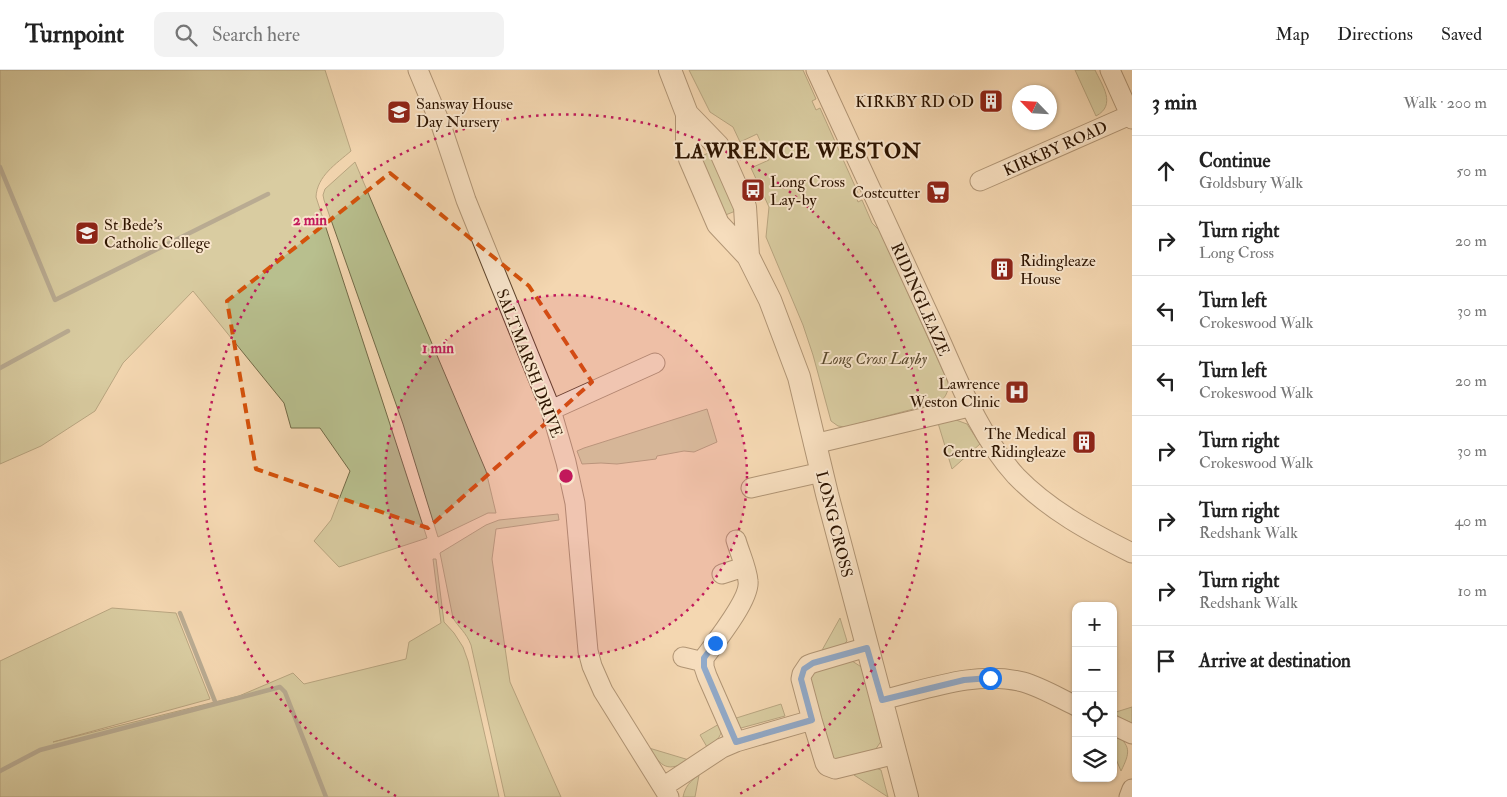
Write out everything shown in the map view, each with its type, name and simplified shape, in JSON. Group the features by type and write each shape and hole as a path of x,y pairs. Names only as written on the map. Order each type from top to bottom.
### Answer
{"street":[{"name":"SALTMARSH DRIVE","path":"418,70 441,125 466,200 551,410 566,462 575,503 588,651 592,666 603,691 666,792"},
{"name":"LONG CROSS","path":"670,70 687,114 687,144 690,159 718,224 748,256 770,300 799,377 814,444 907,797"},
{"name":"RIDINGLEAZE","path":"816,70 970,407 1006,464 1028,488 1046,503 1072,521 1132,553"},
{"path":"1110,70 1131,117"},
{"name":"LONG CROSS","path":"687,114 718,146 745,207 748,256"},
{"name":"KIRKBY ROAD","path":"980,182 1131,117"},
{"path":"551,410 655,363"},
{"path":"814,444 970,407"},
{"path":"754,483 822,472"},
{"path":"736,540 748,581 748,591 704,658 704,662 707,676 736,742"},
{"path":"722,574 744,566"},
{"path":"867,648 813,663 804,669 801,679 812,720 825,763 831,768 835,769 896,754"},
{"path":"683,657 704,662"},
{"path":"882,700 964,680 990,678 1010,679 1031,684 1072,704"},
{"path":"666,792 722,748 736,742 812,720"},
{"path":"1117,727 1132,734"},
{"path":"1129,797 1132,788"}],"highlighted area":[{"path":"390,173 529,286 592,382 428,528 256,469 227,301"}],"green space":[{"path":"0,70 325,70 351,151 324,177 317,190 316,197 427,538 339,567 314,541 331,520 350,471 320,428 291,428 284,403 193,291 123,363 95,411 41,446 0,464"},
{"name":"Long Cross Layby","path":"689,70 803,70 816,99 812,101 816,110 820,108 858,193 855,194 858,202 862,200 872,223 880,231 948,382 947,392 942,400 845,427 838,426 831,421 803,325 766,237 769,207 751,168 769,160 757,134 740,142 733,127 710,112"},
{"path":"1075,70 1095,70 1104,88 1107,101 1106,106 1096,116"},
{"path":"713,151 738,210 723,216 697,158"},
{"path":"355,162 486,471 496,513 488,513 438,537 403,424 324,200 325,189"},
{"path":"707,409 717,442 694,452 684,451 657,456 656,459 617,464 582,464 577,451 584,448"},
{"path":"956,420 967,424 980,444 952,469 938,423"},
{"path":"558,514 559,520 496,529 492,559 510,682 561,797 505,797 471,645 453,618 440,553 486,525 499,520"},
{"path":"433,559 436,559 444,622 463,647 468,661 499,797 0,797 0,661 112,608 176,613 210,699 53,742 239,696 293,673 304,684 406,659 409,642 441,623"},
{"path":"840,618 847,641 842,646 821,652"},
{"path":"852,661 863,668 882,740 873,753 835,760 830,756 809,683 811,675 815,671"},
{"path":"781,704 785,716 735,729 730,720"},
{"path":"1132,707 1132,723 1117,717 1117,712"},
{"path":"721,723 721,734 707,747 700,735"},
{"path":"1117,736 1124,741 1128,750 1121,771 1117,762"},
{"path":"649,748 689,760 676,766 666,766 657,760"},
{"path":"876,768 881,770 888,797 854,775 860,771"},
{"path":"699,775 695,797 683,797 688,784"}],"waterway":[{"path":"0,167 55,300 268,194"},
{"path":"0,368 68,331"},
{"path":"180,613 216,704"},
{"path":"0,771 40,750 280,687 285,692 326,797"}],"place":[{"name":"KIRKBY RD OD","path":"991,101"},
{"name":"Sansway House Day Nursery","path":"399,112"},
{"name":"Long Cross Lay-by","path":"753,190"},
{"name":"Costcutter","path":"938,192"},
{"name":"St Bede's Catholic College","path":"87,233"},
{"name":"Ridingleaze House","path":"1002,269"},
{"name":"Lawrence Weston Clinic","path":"1017,392"},
{"name":"The Medical Centre Ridingleaze","path":"1084,442"}],"district":[{"name":"LAWRENCE WESTON","path":"798,151"}],"route":[{"path":"715,643 704,658 704,667 736,742 812,720 801,679 804,669 813,663 867,648 882,700 964,680 990,678"}]}
